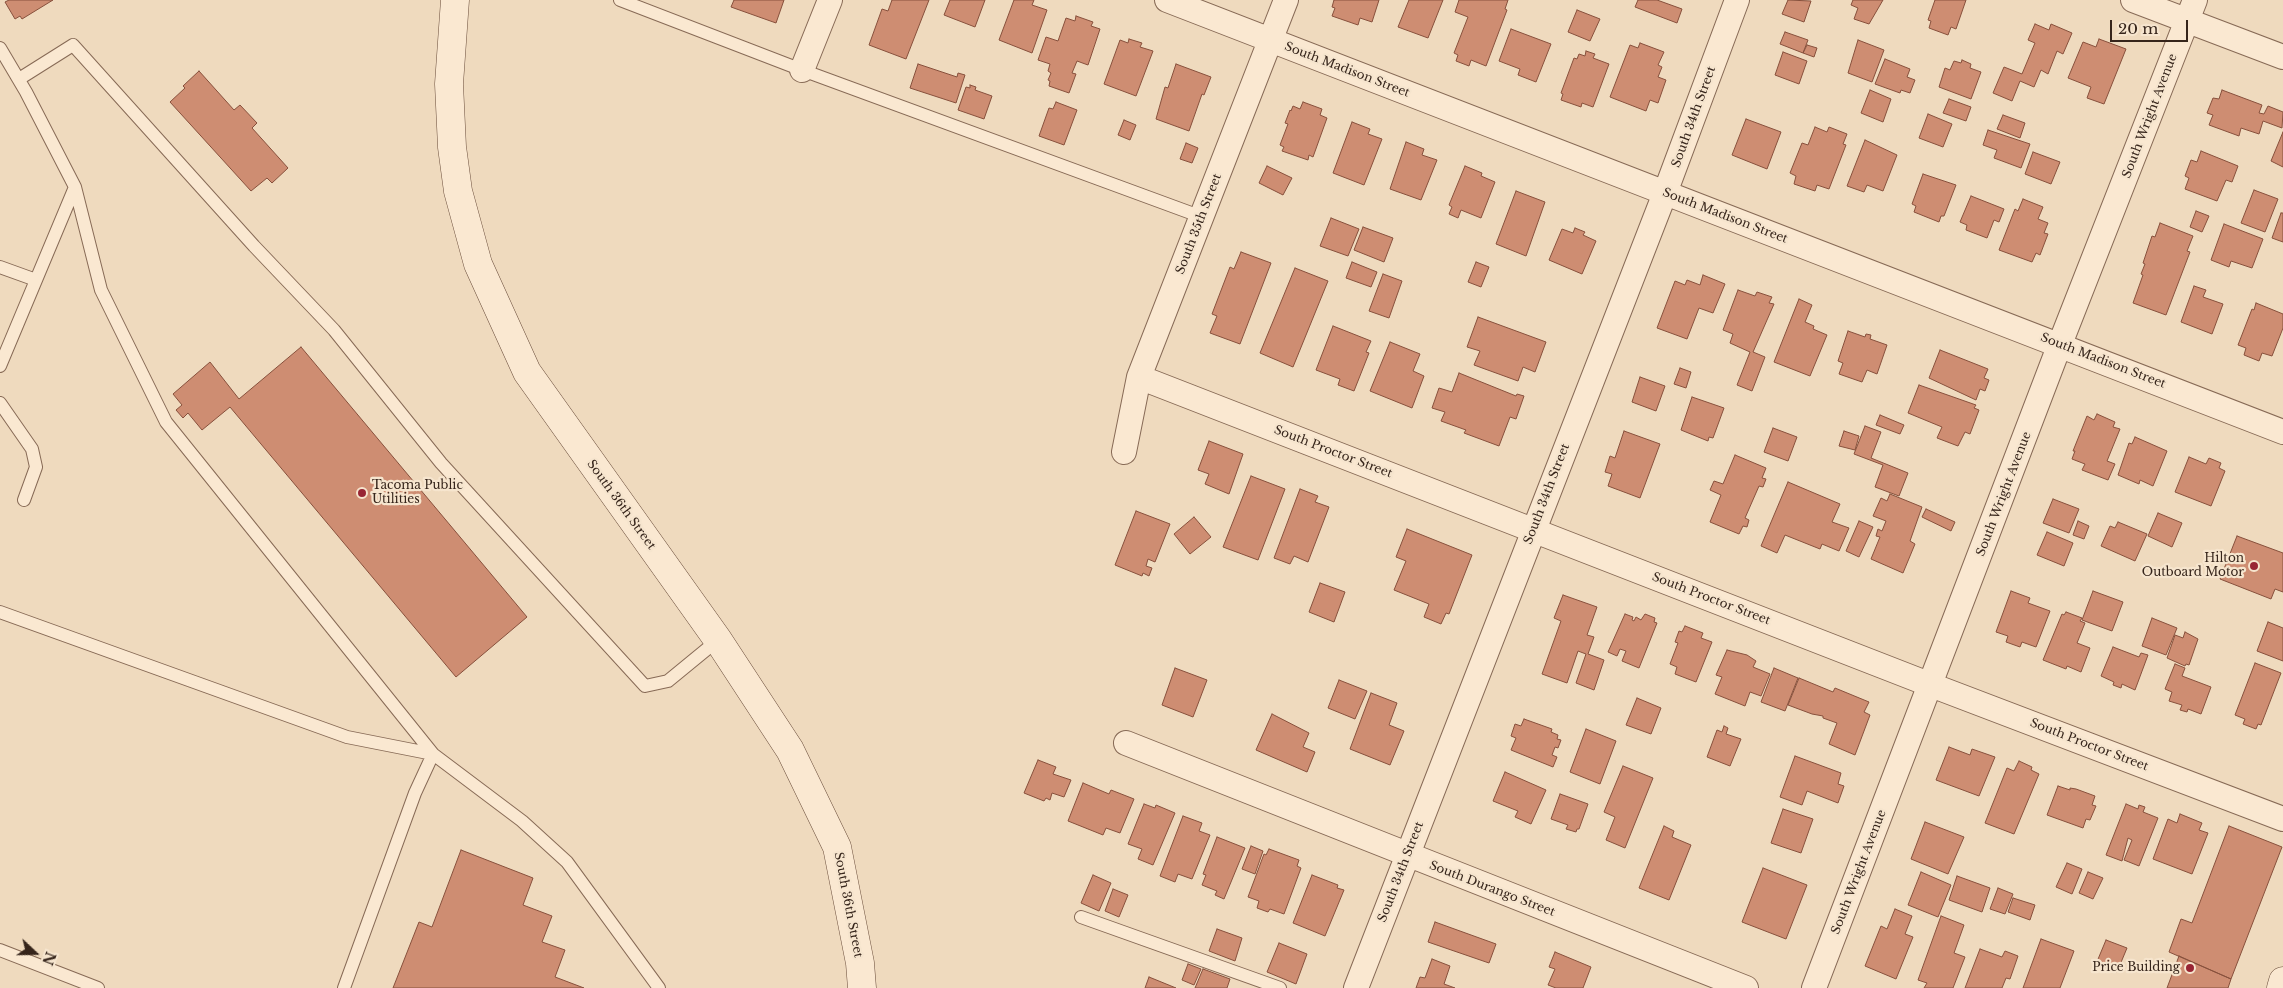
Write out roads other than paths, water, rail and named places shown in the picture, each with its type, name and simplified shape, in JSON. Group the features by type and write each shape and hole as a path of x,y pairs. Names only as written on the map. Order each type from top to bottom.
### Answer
{"street":[{"name":"South 36th Street","path":"455,0 449,84 452,147 458,192 478,264 527,372 718,640 790,750 837,847 860,963 862,988"},
{"path":"802,70 830,0"},
{"name":"South Madison Street","path":"1167,0 2060,344 2283,432"},
{"name":"South 35th Street","path":"1124,452 1139,377 1286,0"},
{"name":"South 34th Street","path":"1356,988 1665,193 1737,0"},
{"path":"2133,0 2191,11 2283,57"},
{"name":"South Wright Avenue","path":"1814,988 2060,344 2191,11"},
{"name":"South Proctor Street","path":"1139,377 1931,685 2283,819"},
{"name":"South Durango Street","path":"1126,743 1746,988"},
{"path":"2281,988 2283,981"}],"lane":[{"path":"620,0 802,70 1202,217"},
{"path":"19,79 73,45 254,246 334,330 441,463 645,686 668,681 718,640"},
{"path":"0,48 19,79 75,187 101,290 166,422 433,754 522,821 567,862 659,988"},
{"path":"0,366 75,187"},
{"path":"0,267 36,280"},
{"path":"0,403 32,449 36,467 24,500"},
{"path":"0,612 347,737 433,754"},
{"path":"344,988 415,793 433,754"},
{"path":"1081,917 1280,988"},
{"path":"0,950 98,988"}],"place":[{"name":"Tacoma Public Utilities","path":"362,493"},
{"name":"Hilton Outboard Motor","path":"2254,566"},
{"name":"Price Building","path":"2190,968"}]}
